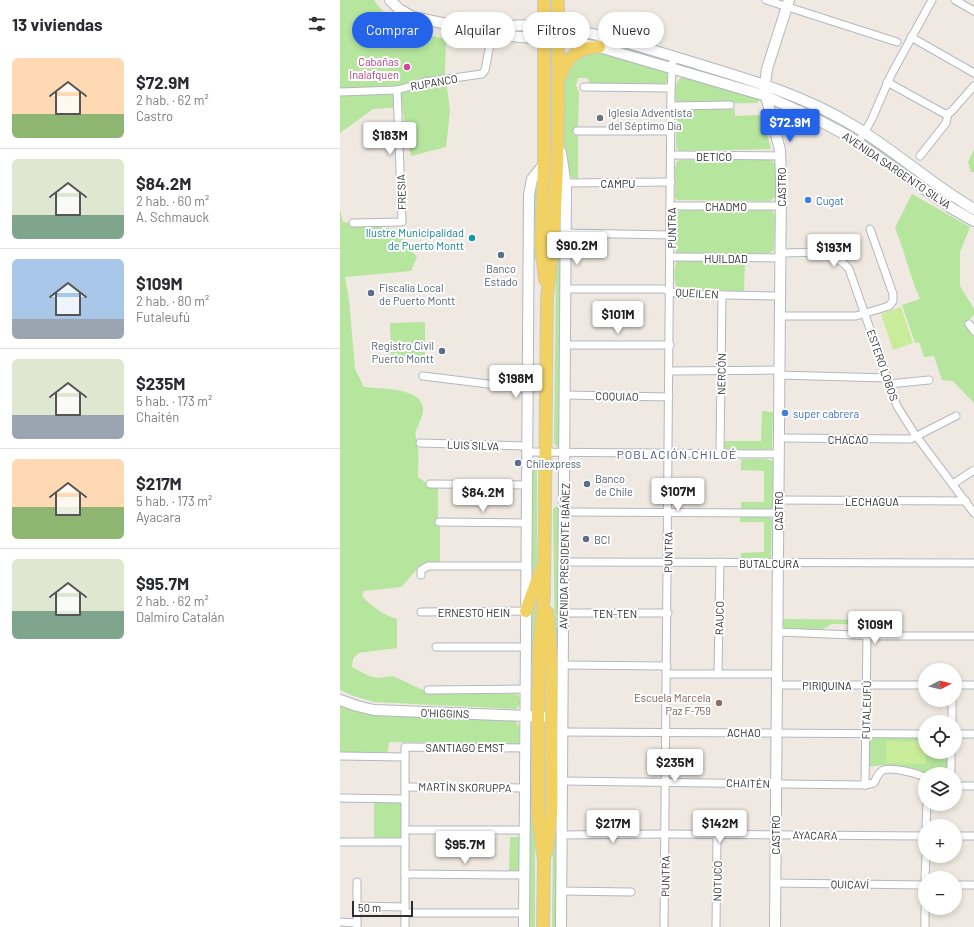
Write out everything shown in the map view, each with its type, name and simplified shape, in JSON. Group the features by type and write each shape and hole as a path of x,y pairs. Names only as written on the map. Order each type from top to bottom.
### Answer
{"main road":[{"name":"AVENIDA PRESIDENTE IBÁÑEZ","path":"544,0 544,12"},
{"name":"AVENIDA PRESIDENTE IBÁÑEZ","path":"558,0 558,12"},
{"path":"558,86 564,65 572,56 585,48 598,47"},
{"name":"AVENIDA PRESIDENTE IBÁÑEZ","path":"544,48 544,164 541,253 547,296"},
{"name":"AVENIDA PRESIDENTE IBÁÑEZ","path":"543,927 544,860 538,817 539,649 544,595 545,557 547,296 562,181 558,137 558,48"},
{"path":"544,164 562,181"},
{"path":"526,611 545,557"},
{"name":"AVENIDA PRESIDENTE IBÁÑEZ","path":"544,595 550,643 551,717 550,827 544,860"}],"street":[{"path":"390,0 398,9 413,17 441,23"},
{"path":"766,0 788,3 897,42"},
{"path":"858,143 865,133 887,82 932,0"},
{"path":"955,0 974,11"},
{"name":"CASTRO","path":"775,927 778,373 781,206 780,156 766,96 765,84 767,69 788,3"},
{"name":"AVENIDA SARGENTO SILVA","path":"590,37 615,39 784,91 836,116 865,133 974,209"},
{"path":"911,37 974,73"},
{"name":"RUPANCO","path":"340,92 397,90 425,82 482,74 485,70 489,48"},
{"name":"AVENIDA SARGENTO SILVA","path":"603,48 766,96 800,111 858,143 953,209 974,221"},
{"name":"PUNTRA","path":"664,927 668,612 671,88 673,57"},
{"path":"887,82 941,113 948,114"},
{"path":"920,156 946,123 948,114 974,86"},
{"path":"584,87 671,88"},
{"name":"FRESIA","path":"353,223 402,222 397,90"},
{"path":"671,106 730,105"},
{"path":"776,134 777,125 782,117 788,113 800,111"},
{"path":"577,131 671,131"},
{"name":"DETICO","path":"671,156 780,156"},
{"path":"524,927 529,195 532,179 544,164"},
{"name":"CAMPU","path":"562,181 671,182"},
{"name":"AVENIDA PRESIDENTE IBÁÑEZ","path":"561,927 566,289 566,234 562,181"},
{"name":"CHADMO","path":"671,206 781,206"},
{"path":"780,316 856,316 889,306 894,298 870,229"},
{"path":"566,234 671,235"},
{"name":"HUILDAD","path":"670,258 781,255"},
{"name":"ESTERO LOBOS","path":"781,255 829,255 840,260 852,275 897,406 917,437 974,513"},
{"name":"QUEILEN","path":"566,289 663,289 678,294 780,296"},
{"name":"NERCÓN","path":"720,454 722,295"},
{"path":"969,324 974,331"},
{"path":"565,345 670,345"},
{"path":"670,371 778,373 888,381 930,380"},
{"path":"423,376 528,389"},
{"name":"COQUIAO","path":"565,395 669,398"},
{"path":"917,437 956,416"},
{"name":"CHACAO","path":"778,438 911,439 917,437"},
{"name":"LUIS SILVA","path":"420,443 527,449 546,452 778,454"},
{"path":"953,484 974,470"},
{"path":"430,484 527,485"},
{"name":"LECHAGUA","path":"778,500 966,501"},
{"path":"564,512 778,513"},
{"path":"439,522 527,522"},
{"name":"BUTALCURA","path":"564,562 974,563"},
{"name":"RAUCO","path":"718,674 720,562"},
{"path":"422,575 421,570 428,566 526,566"},
{"name":"ERNESTO HEIN","path":"421,612 526,611"},
{"name":"TEN-TEN","path":"563,613 668,612"},
{"path":"777,632 974,636"},
{"name":"FUTALEUFÚ","path":"865,785 867,635"},
{"path":"436,647 526,647"},
{"path":"563,665 667,666"},
{"path":"667,674 776,674"},
{"name":"PIRIQUINA","path":"776,685 918,685"},
{"path":"962,685 974,685"},
{"path":"428,690 525,689"},
{"name":"O'HIGGINS","path":"340,700 374,710 551,717"},
{"name":"ACHAO","path":"562,732 776,732 918,734"},
{"path":"962,734 974,734"},
{"name":"SANTIAGO EMST","path":"405,757 405,747 525,748"},
{"path":"340,756 405,757 405,927"},
{"path":"865,785 874,783 880,773 886,770 918,773"},
{"name":"CHAITÉN","path":"562,781 865,785"},
{"path":"962,786 974,786"},
{"name":"MARTÍN SKORUPPA","path":"405,787 525,788"},
{"name":"MARTÍN SKORUPPA","path":"340,798 405,799"},
{"path":"405,830 524,830"},
{"name":"NOTUCO","path":"716,927 717,834"},
{"name":"AYACARA","path":"561,835 775,834 918,836"},
{"path":"962,836 974,836"},
{"path":"340,842 405,842"},
{"path":"405,874 524,875"},
{"path":"340,922 357,925 357,882"},
{"name":"QUICAVÍ","path":"775,883 918,884"},
{"path":"962,884 974,884"},
{"path":"561,891 631,892"},
{"path":"357,906 405,910 524,913"},
{"path":"925,915 925,927"}],"green space":[{"path":"340,0 374,0 384,12 352,12 352,48 433,48 433,36 441,38 441,48 446,48 445,72 450,111 446,147 411,156 402,107 373,109 340,133"},
{"path":"590,37 598,39 598,43 590,41"},
{"path":"549,48 551,48 553,128 551,162 549,162"},
{"path":"616,48 632,48 669,59 669,61"},
{"path":"601,52 667,72 668,80 664,85 590,83 587,78 578,78 576,85 579,92 578,128 573,129 573,135 578,135 578,179 571,177 568,173 564,146 563,82 576,57"},
{"path":"686,65 761,88 686,67"},
{"path":"684,76 760,99 757,103 678,104 675,97 675,88 678,81"},
{"path":"769,90 812,109 854,131 853,133 770,93"},
{"path":"679,109 735,109 735,116 762,115 771,149 679,151 676,147 676,112"},
{"path":"868,139 974,213 974,217 866,144 865,141"},
{"path":"974,149 974,172 971,172 968,162"},
{"path":"771,160 775,164 775,197 770,201 677,200 675,198 675,168 677,161"},
{"path":"539,179 537,259 533,260 534,186"},
{"path":"561,192 559,446 557,447 554,443 556,257"},
{"path":"912,194 970,227 960,252 960,286 974,309 974,315 964,324 974,336 974,403 953,381 942,380 934,356 924,357 919,342 915,343 902,305 920,299 895,228"},
{"path":"340,209 343,222 394,229 417,257 411,271 345,277 349,300 355,369 364,387 390,389 409,393 417,397 422,403 423,411 416,433 418,444 418,477 429,485 438,486 438,523 440,525 440,563 420,567 401,587 364,591 362,595 368,602 383,613 397,619 397,648 358,653 353,659 352,667 369,676 378,678 393,676 425,691 435,693 517,694 520,702 516,709 374,702 340,690"},
{"path":"680,210 772,210 775,216 774,250 770,253 676,253 675,215"},
{"path":"678,260 745,261 744,291 679,290 674,275 675,266"},
{"path":"901,307 913,343 893,350 881,314"},
{"path":"425,322 425,359 391,360 390,323"},
{"path":"762,411 773,412 772,449 724,450 724,441 761,441"},
{"path":"534,459 537,463 537,563 531,596 531,460"},
{"path":"741,459 766,459 773,461 773,507 771,509 741,509 741,502 764,502 764,471 741,470"},
{"path":"556,506 561,507 558,927 552,927 555,654 553,509"},
{"path":"740,517 768,517 772,519 771,560 741,561 741,553 764,552 764,522 740,522"},
{"path":"536,600 535,663 529,663 530,615"},
{"path":"782,620 877,620 877,631 862,631 856,624 832,624 821,630 784,628"},
{"path":"340,703 515,720 519,726 519,744 389,742 388,751 386,753 340,753"},
{"path":"533,728 535,730 535,927 529,927 530,729"},
{"path":"869,738 918,738 918,759 948,759 948,767 918,767 918,771 884,765 868,767"},
{"path":"886,741 918,742 918,759 926,759 926,764 886,763"},
{"path":"374,801 403,801 403,840 374,840"},
{"path":"510,837 520,837 522,872 509,871"}],"place":[{"name":"Cabañas Inalafquen","path":"407,67"},
{"name":"Iglesia Adventista del Séptimo Día","path":"600,118"},
{"name":"Cugat","path":"808,200"},
{"name":"Ilustre Municipalidad de Puerto Montt","path":"472,238"},
{"name":"Banco Estado","path":"501,255"},
{"name":"Fiscalía Local de Puerto Montt","path":"371,293"},
{"name":"Registro Civil Puerto Montt","path":"442,351"},
{"name":"super cabrera","path":"785,413"},
{"name":"Chilexpress","path":"518,463"},
{"name":"Banco de Chile","path":"587,484"},
{"name":"BCI","path":"586,539"},
{"name":"Escuela Marcela Paz F-759","path":"719,703"}],"district":[{"name":"POBLACIÓN CHILOÉ","path":"677,454"}]}
